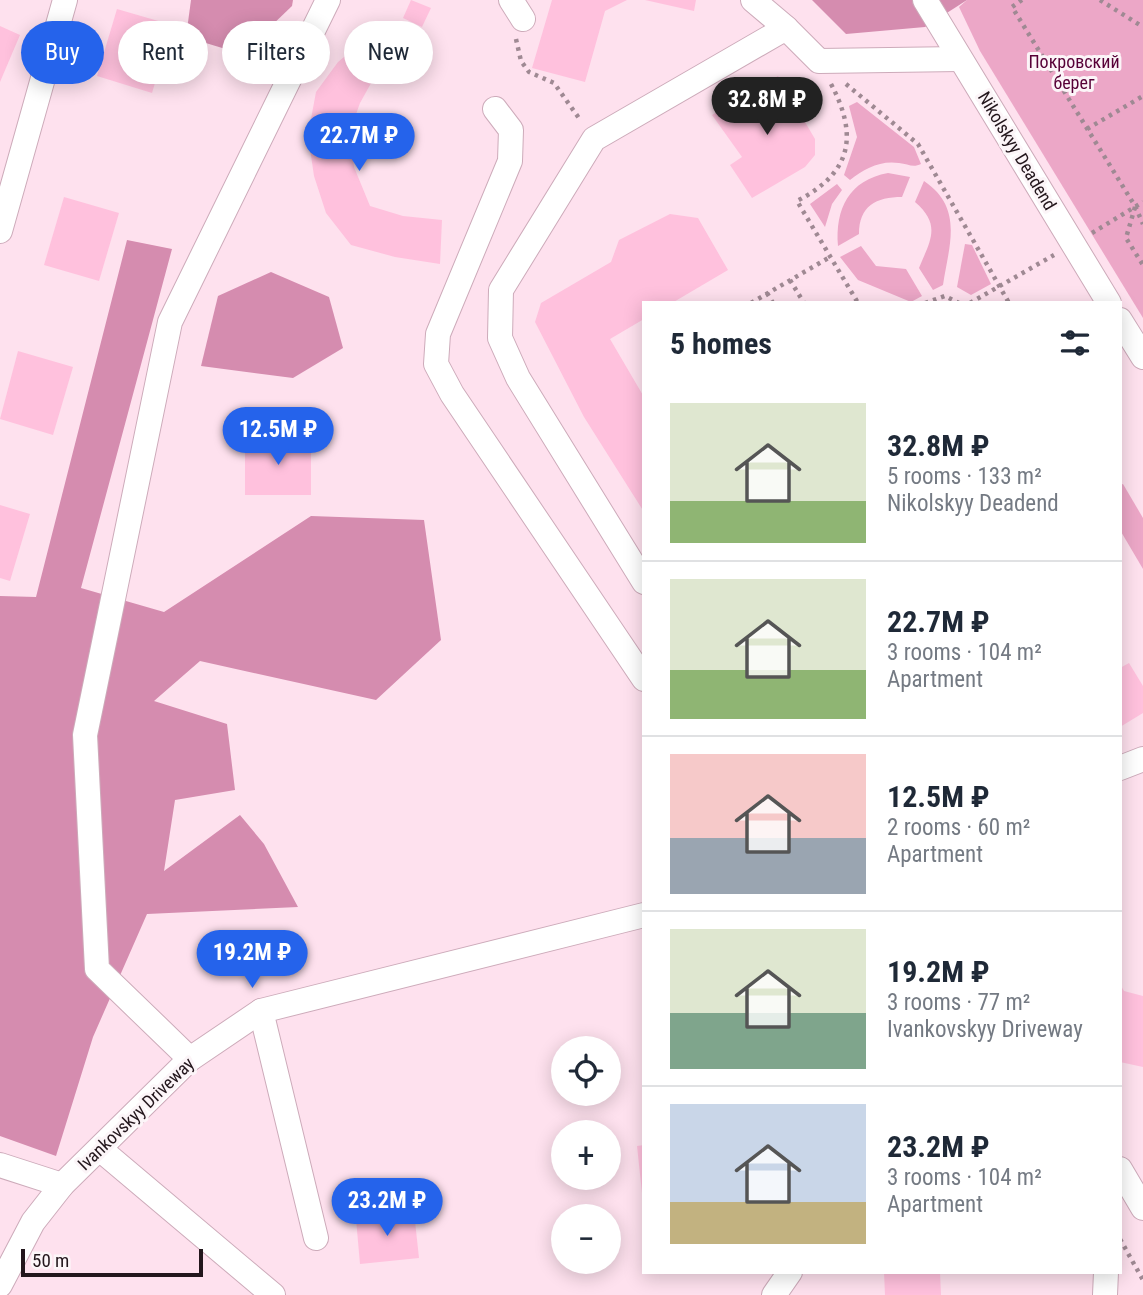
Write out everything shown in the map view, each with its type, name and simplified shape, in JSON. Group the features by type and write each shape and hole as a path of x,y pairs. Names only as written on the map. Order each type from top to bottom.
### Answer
{"street":[{"path":"0,231 65,0"},
{"path":"190,1059 97,969 85,735 170,323 328,0"},
{"path":"753,0 819,61 960,59"},
{"name":"Nikolskyy Deadend","path":"925,0 960,59 1081,239 1108,301"},
{"path":"642,579 518,379 500,338 501,290 594,139 786,29"},
{"path":"495,109 511,130 510,161 438,334 436,364 452,394 642,676"},
{"path":"1122,323 1143,357"},
{"path":"1122,767 1143,759"},
{"name":"Ivankovskyy Driveway","path":"0,1285 33,1222 62,1185 101,1150 190,1059 261,1011 642,916"},
{"path":"261,1011 316,1238"},
{"path":"101,1150 273,1295"},
{"path":"0,1165 62,1185"},
{"path":"1122,1172 1143,1208"},
{"path":"774,1295 789,1274"},
{"path":"1105,1295 1106,1274"}],"path":[{"path":"1022,0 1012,7 1135,206 1143,224"},
{"path":"1100,0 1142,29"},
{"path":"517,9 516,33 520,61 529,72 554,83 594,139"},
{"path":"819,61 842,108 847,139 840,165 832,177 822,188 797,201 857,301"},
{"path":"819,61 918,144 1008,301"},
{"path":"1087,129 1143,96"},
{"path":"974,301 1143,202"},
{"path":"1135,206 1126,238 1143,265"},
{"path":"754,301 830,257"},
{"path":"790,280 803,301"},
{"path":"767,293 772,301"},
{"path":"931,301 945,296 955,301"},
{"path":"1122,1243 1143,1280"}],"green space":[{"name":"Покровский берег","path":"967,0 1143,0 1143,318 980,51 959,7"},
{"path":"857,102 914,147 921,164 913,166 885,163 867,169 850,180 844,175 857,137 849,106"},
{"path":"888,173 910,177 902,197 884,199 871,205 862,216 859,234 838,246 839,220 847,198 863,182"},
{"path":"924,181 945,203 951,228 943,285 933,290 919,268 931,234 929,218 915,202"},
{"path":"837,184 842,190 832,204 825,227 810,204"},
{"path":"965,244 972,245 991,284 971,295 957,287"},
{"path":"861,246 876,266 906,269 922,296 909,301 858,280 840,257"},
{"path":"1122,484 1143,518 1143,569 1122,533"}],"shaded area":[{"path":"191,0 293,0 292,6 276,21 222,21 222,48 208,44 208,21 188,21"},
{"path":"812,0 967,0 925,27 846,34"},
{"path":"127,240 172,249 81,588 164,612 311,516 424,520 441,640 376,700 200,661 154,701 227,724 235,790 175,800 164,871 240,815 264,844 298,907 147,914 93,1037 56,1156 0,1136 0,596 36,597"},
{"path":"271,272 329,297 343,348 293,378 201,366 218,296"}],"building":[{"path":"411,0 431,8 425,21 409,21 403,18"},
{"path":"552,0 627,0 605,11 585,82 532,68"},
{"path":"645,0 696,0 694,11"},
{"path":"117,9 158,21 118,21 118,82 104,78 104,53"},
{"path":"0,26 20,35 0,82"},
{"path":"344,57 344,84 371,84 350,131 354,167 370,206 403,216 442,220 440,264 395,257 351,245 326,213 314,176 308,135 316,92 322,84 330,84 330,73"},
{"path":"778,76 815,139 815,155 805,167 752,198 730,165 742,157 712,115"},
{"path":"123,84 155,84 152,93"},
{"path":"64,197 119,213 99,281 44,265"},
{"path":"670,214 698,218 728,270 675,301 642,301 642,320 610,339 642,394 642,509 584,417 535,322 541,303 611,262 619,240"},
{"path":"18,351 73,367 53,435 0,419"},
{"path":"245,439 311,439 311,495 245,495"},
{"path":"0,505 30,514 10,581 0,578"},
{"path":"1129,663 1143,686 1143,713 1122,726 1122,667"},
{"path":"1122,988 1124,991 1143,996 1143,1067 1122,1062"},
{"path":"642,1145 642,1193 637,1146"},
{"path":"414,1212 419,1258 360,1264 356,1219"},
{"path":"884,1274 940,1274 941,1295 885,1295"}]}
